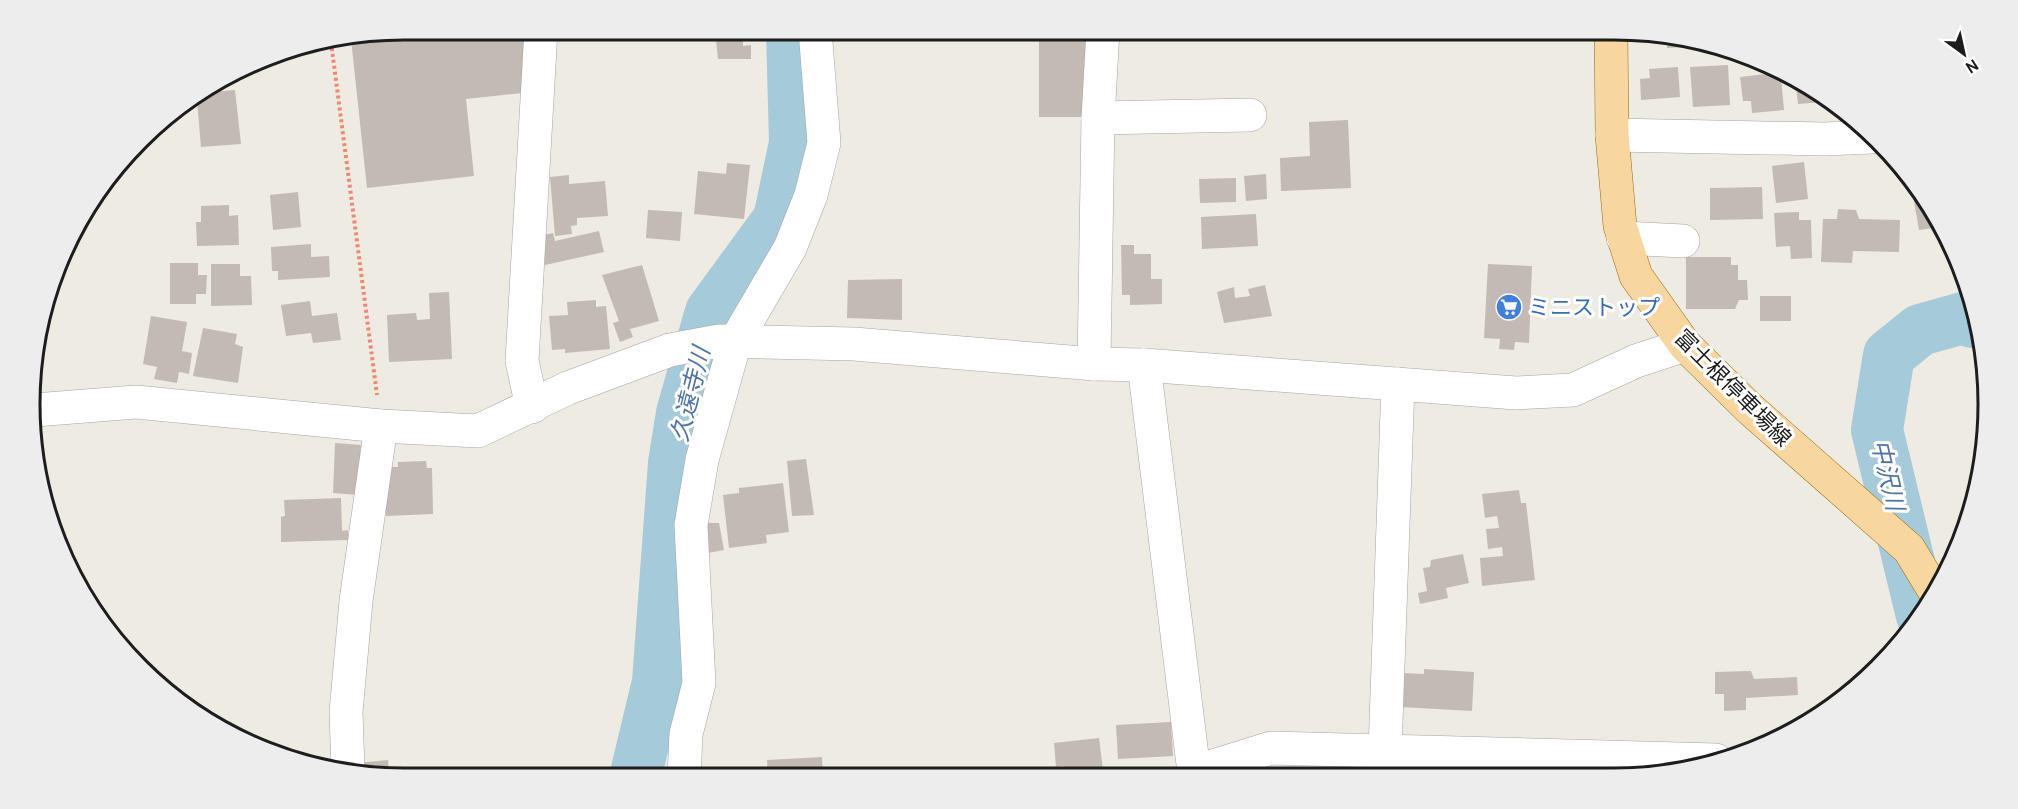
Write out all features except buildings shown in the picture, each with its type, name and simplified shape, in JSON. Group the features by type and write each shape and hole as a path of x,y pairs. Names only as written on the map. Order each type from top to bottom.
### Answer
{"main road":[{"name":"富士根停車場線","path":"1611,40 1612,135 1620,226 1636,276 1685,345 1749,408 1909,549 1930,584"}],"street":[{"path":"532,407 522,361 540,40"},
{"path":"684,768 686,734 699,683 691,525 702,460 727,342 790,248 811,195 824,143 816,40"},
{"path":"1094,364 1098,118 1102,40"},
{"path":"1098,118 1250,115"},
{"path":"1612,135 1825,139 1861,137"},
{"path":"1623,238 1683,242"},
{"path":"40,410 136,402 381,426 478,431 568,388 670,350 727,342 854,344 1094,364 1144,365 1516,393 1573,390 1636,361 1685,345"},
{"path":"1144,365 1189,768"},
{"path":"1398,384 1405,760"},
{"path":"348,764 346,712 356,601 381,426"},
{"path":"1211,768 1271,748 1405,760 1693,760"}],"path":[{"path":"332,47 381,426"}],"waterway":[{"name":"久遠寺川","path":"637,768 658,682 674,463 682,413 711,312 779,219 795,143 792,40"},
{"name":"中沢川","path":"1919,603 1877,430 1889,355 1920,330 1963,318 1968,320"}],"place":[{"name":"ミニストップ","path":"1509,307"}]}
